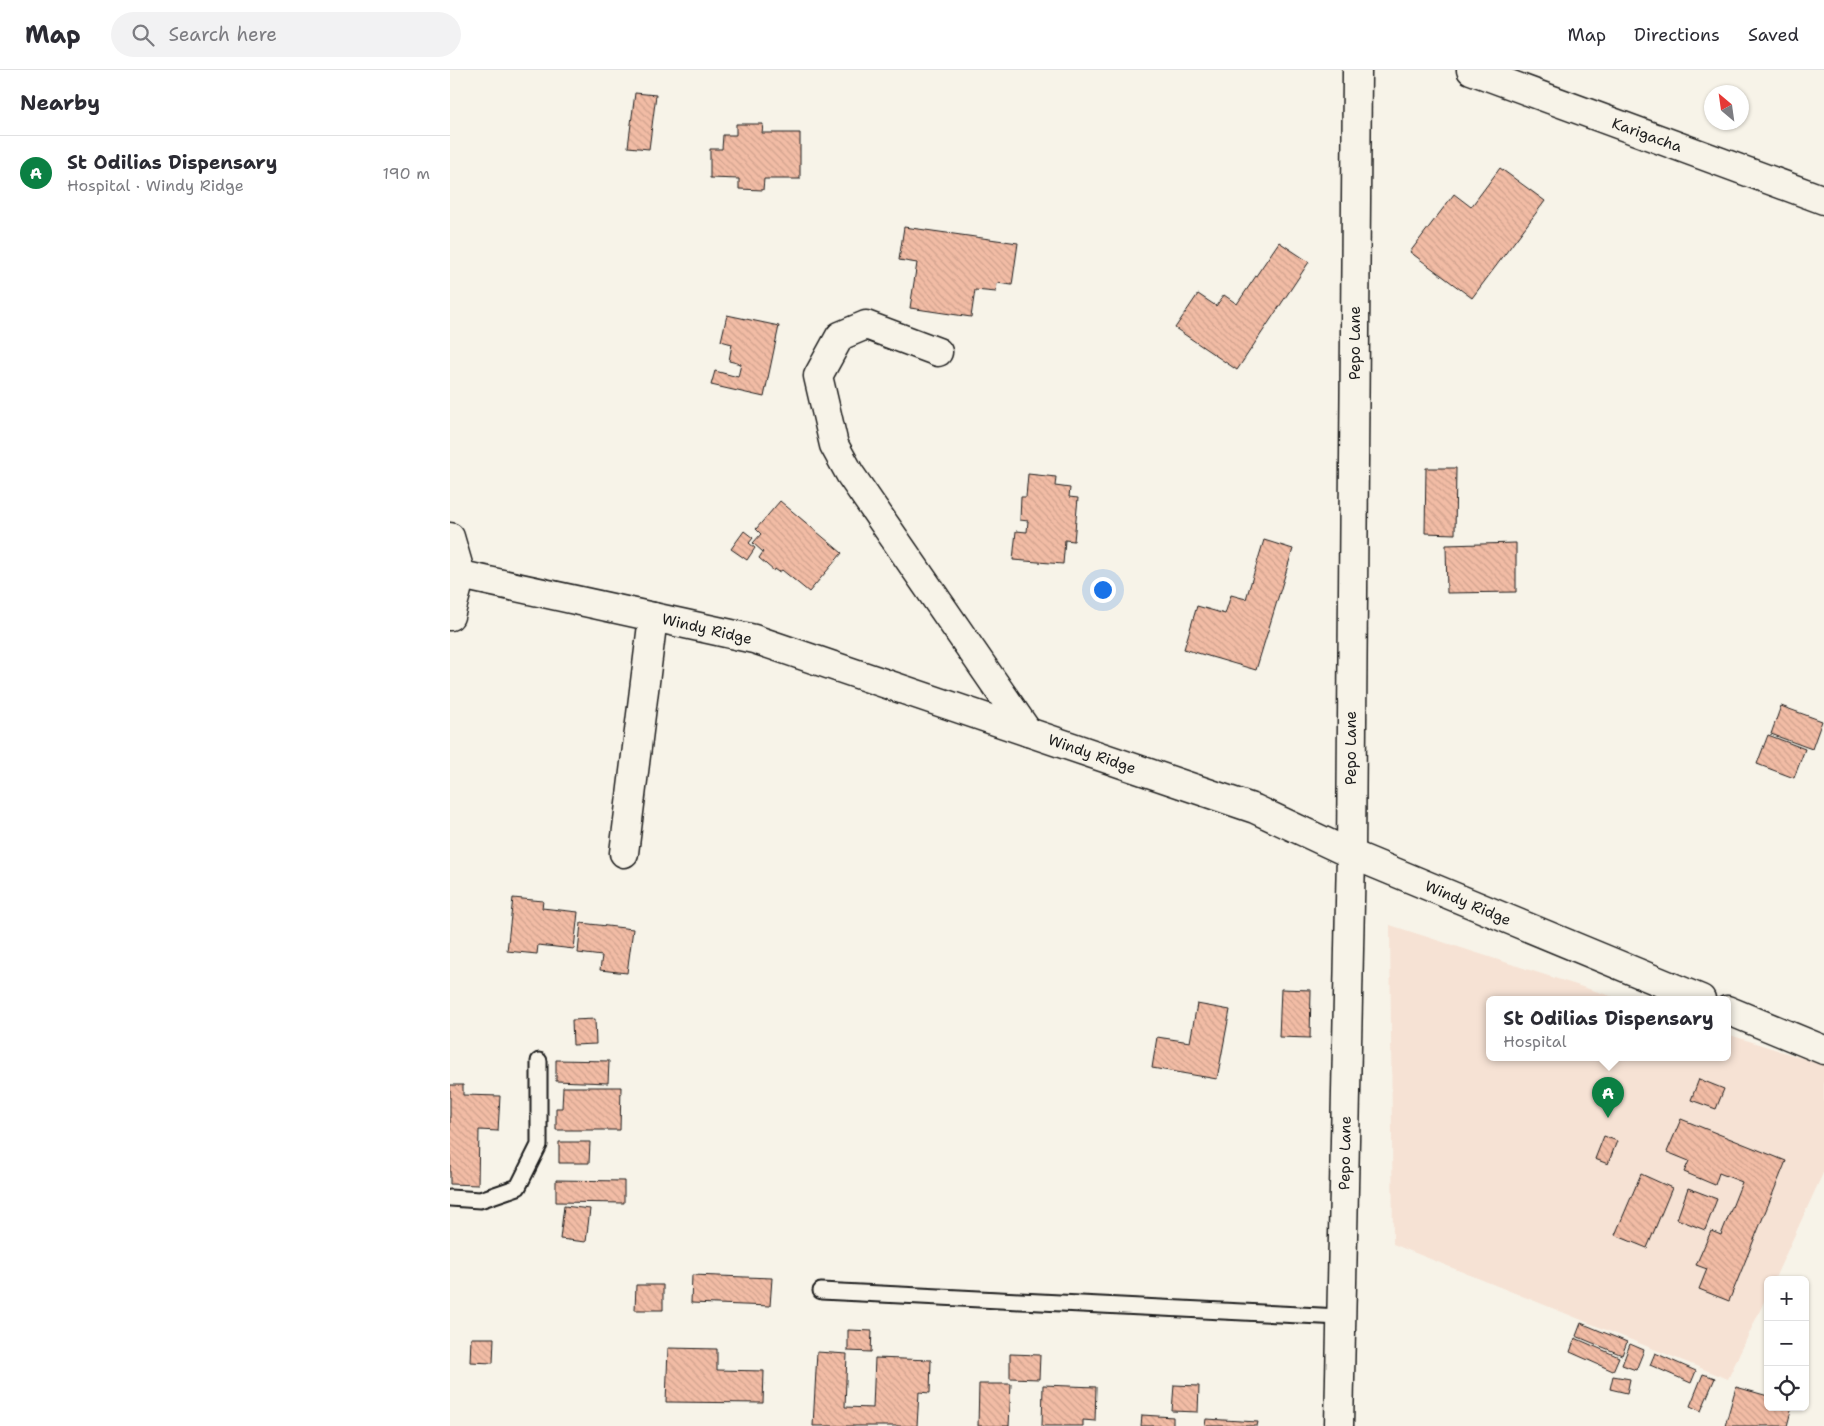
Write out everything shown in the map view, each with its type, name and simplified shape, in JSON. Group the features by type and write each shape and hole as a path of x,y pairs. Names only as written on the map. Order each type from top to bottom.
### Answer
{"street":[{"name":"Pepo Lane","path":"1339,1426 1350,854 1357,70"},
{"name":"Karigacha","path":"1471,70 1824,200"},
{"path":"938,352 866,325 840,336 818,376 834,445 850,474 1028,732"},
{"path":"450,537 461,575 450,616"},
{"name":"Windy Ridge","path":"461,575 754,639 1028,732 1255,810 1350,854 1694,996"},
{"path":"624,853 653,617"},
{"path":"1731,1012 1824,1050"}],"lane":[{"path":"450,1198 480,1200 518,1187 539,1145 539,1062"},
{"path":"821,1291 1341,1317"}],"shaded area":[{"path":"1390,925 1611,996 1486,996 1486,1061 1731,1061 1731,1035 1824,1065 1824,1171 1776,1276 1764,1276 1764,1302 1728,1379 1393,1244"}],"building":[{"path":"635,93 656,95 649,149 628,147"},
{"path":"736,124 763,124 762,133 800,133 800,179 764,179 763,190 739,189 739,179 710,178 710,149 722,149 723,135 736,135"},
{"path":"1500,168 1545,201 1472,298 1410,252 1454,194 1471,207"},
{"path":"904,227 1018,243 1012,285 997,283 996,292 975,290 971,317 910,308 917,263 899,260"},
{"path":"1279,242 1309,262 1237,370 1175,328 1198,294 1216,306 1224,295 1237,304"},
{"path":"727,315 779,326 764,397 711,385 715,371 738,377 741,364 729,361 732,344 721,341"},
{"path":"1426,468 1456,468 1455,534 1425,533"},
{"path":"1028,474 1056,477 1055,486 1070,488 1069,497 1078,498 1074,541 1065,540 1063,564 1013,560 1016,531 1027,532 1028,521 1020,520 1021,497 1026,497"},
{"path":"780,501 842,553 809,592 782,570 779,572 775,569 774,571 759,558 763,552 753,543 761,534 756,529"},
{"path":"744,531 753,538 749,543 755,548 747,560 731,549"},
{"path":"1264,540 1293,549 1256,670 1184,649 1197,606 1225,614 1231,595 1246,599"},
{"path":"1516,543 1516,592 1447,593 1446,545"},
{"path":"1781,706 1822,721 1812,749 1771,734"},
{"path":"1768,735 1805,749 1794,778 1757,764"},
{"path":"513,898 543,901 542,908 578,912 574,949 538,945 537,954 507,951"},
{"path":"581,923 633,929 627,973 600,970 602,956 578,953"},
{"path":"1281,989 1311,990 1310,1038 1279,1037"},
{"path":"1197,1004 1230,1010 1217,1079 1152,1068 1157,1037 1190,1042"},
{"path":"595,1019 596,1044 573,1045 572,1020"},
{"path":"556,1060 609,1061 608,1083 556,1081"},
{"path":"1699,1079 1724,1089 1716,1109 1691,1100"},
{"path":"450,1085 463,1085 463,1095 500,1096 498,1131 479,1130 478,1185 450,1184"},
{"path":"563,1087 621,1087 620,1130 556,1130 556,1108 562,1108"},
{"path":"1681,1119 1786,1161 1729,1301 1699,1289 1707,1269 1696,1265 1711,1231 1721,1235 1742,1182 1719,1173 1715,1185 1684,1172 1689,1161 1667,1152"},
{"path":"1604,1136 1617,1141 1608,1164 1595,1159"},
{"path":"559,1142 590,1142 589,1163 559,1163"},
{"path":"1641,1174 1672,1188 1647,1248 1615,1235"},
{"path":"556,1180 624,1181 624,1203 556,1202"},
{"path":"1688,1188 1717,1199 1705,1230 1677,1219"},
{"path":"564,1206 590,1209 586,1242 560,1239"},
{"path":"692,1275 772,1278 770,1306 691,1303"},
{"path":"636,1285 663,1285 663,1310 635,1310"},
{"path":"1581,1323 1627,1342 1622,1355 1576,1336"},
{"path":"848,1330 872,1331 871,1352 848,1351"},
{"path":"471,1338 494,1338 493,1363 470,1362"},
{"path":"1575,1338 1619,1357 1613,1371 1570,1352"},
{"path":"1630,1344 1644,1350 1636,1370 1622,1365"},
{"path":"668,1348 717,1349 717,1370 764,1371 763,1403 666,1402"},
{"path":"817,1352 847,1354 845,1407 873,1408 875,1358 931,1360 930,1393 919,1392 917,1426 813,1426"},
{"path":"1655,1353 1696,1371 1691,1383 1650,1365"},
{"path":"1010,1354 1040,1355 1039,1379 1010,1378"},
{"path":"1703,1374 1715,1378 1701,1411 1690,1406"},
{"path":"1613,1376 1630,1379 1627,1393 1610,1389"},
{"path":"979,1384 1011,1384 1009,1426 978,1426"},
{"path":"1043,1385 1096,1387 1095,1421 1083,1420 1083,1426 1042,1426"},
{"path":"1174,1385 1199,1386 1198,1412 1172,1411"},
{"path":"1736,1387 1764,1395 1764,1411 1791,1411 1787,1426 1725,1426"},
{"path":"1142,1415 1173,1417 1173,1426 1141,1426"},
{"path":"1206,1419 1258,1422 1257,1426 1205,1426"}],"place":[{"name":"St Odilias Dispensary","path":"1608,1118"}]}
